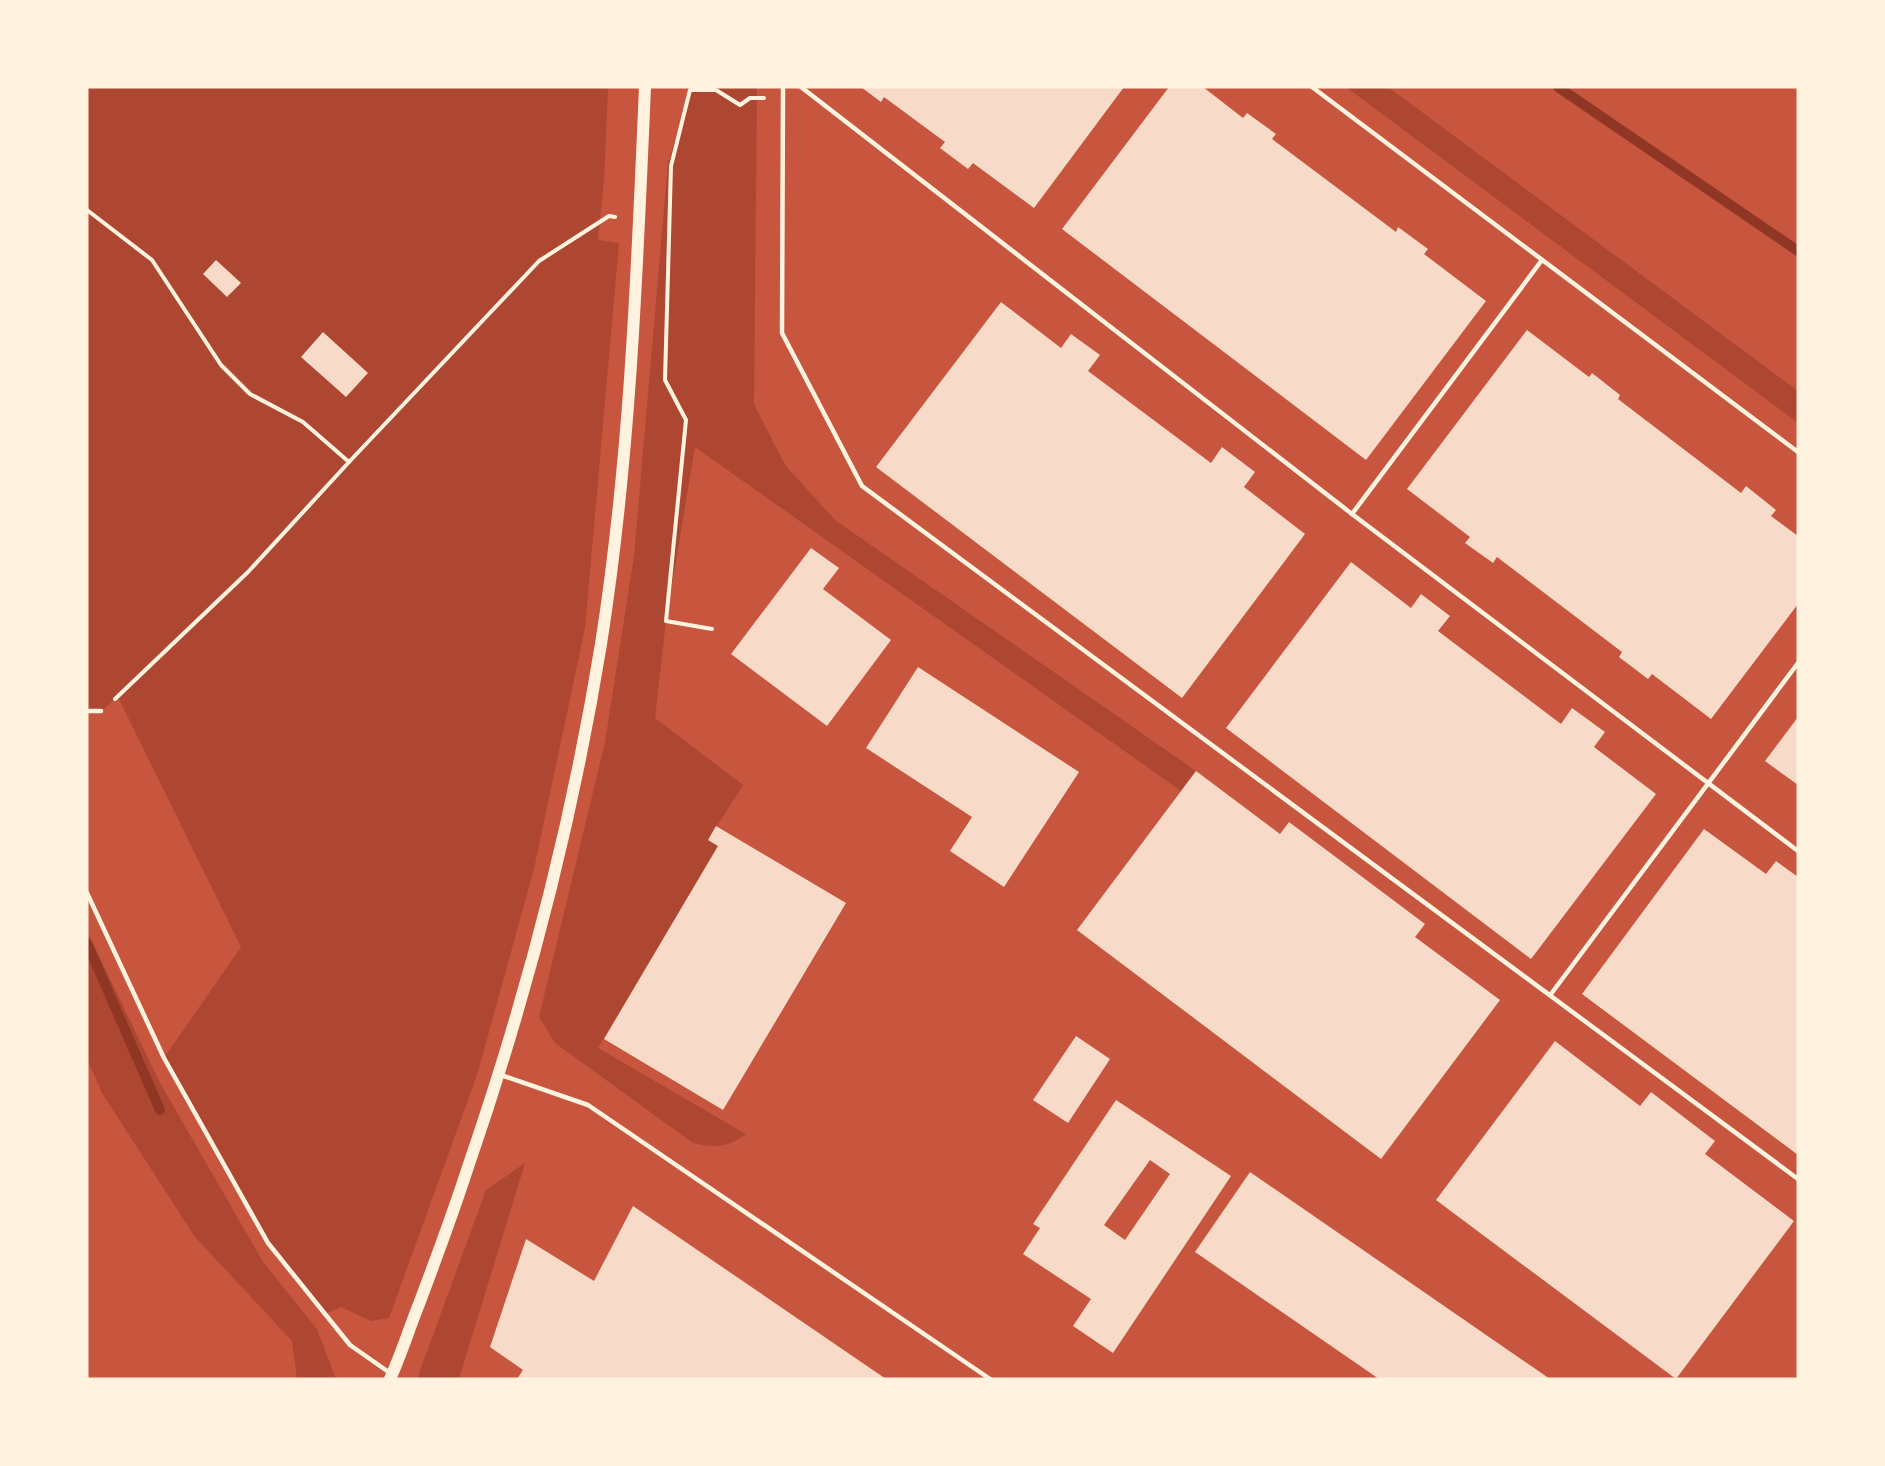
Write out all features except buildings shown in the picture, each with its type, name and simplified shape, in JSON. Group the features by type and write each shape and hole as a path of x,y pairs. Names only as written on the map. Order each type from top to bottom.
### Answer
{"main road":[{"path":"391,1377 452,1214 500,1074 525,993 561,852 601,644 623,468 645,87"}],"lane":[{"path":"783,87 782,333 862,486 1798,1179"},
{"path":"801,87 1352,514 1798,852"},
{"path":"1312,87 1798,452"},
{"path":"1352,514 1542,260"},
{"path":"1551,994 1798,663"},
{"path":"87,711 101,711"},
{"path":"87,893 164,1058 268,1243 350,1345 391,1377"},
{"path":"500,1074 588,1104 990,1379"}],"path":[{"path":"712,629 666,621 686,420 665,380 671,166 690,90 716,90 740,105 750,98 783,98"},
{"path":"87,210 152,260 221,365 250,394 303,422 349,462"},
{"path":"101,711 248,572 539,261 609,216 639,220"}],"shaded area":[{"path":"87,87 608,87 604,180 598,240 619,243 585,628 534,869 477,1075 389,1318 371,1321 341,1307 325,1314 268,1243 164,1058 241,947 118,697 101,711 87,711"},
{"path":"716,87 757,87 754,404 785,465 835,520 1196,771 1181,791 695,447 666,621 655,718 743,785 708,840 718,846 598,1048 746,1134 721,1146 708,1146 693,1143 555,1043 539,1017 605,742 634,556 668,163 690,90 716,90"},
{"path":"1346,87 1388,87 1798,391 1798,423"},
{"path":"87,931 159,1081 263,1262 317,1329 336,1379 297,1379 292,1341 195,1237 102,1093 87,1059"},
{"path":"525,1163 459,1379 417,1379 486,1190"}],"waterway":[{"path":"1558,87 1798,251"},
{"path":"87,943 160,1110"}]}
